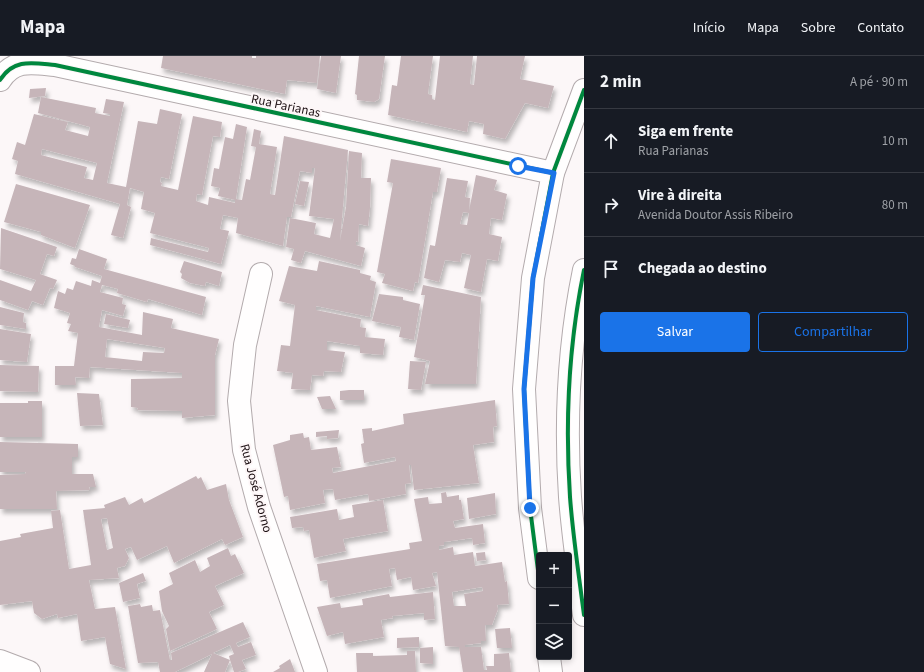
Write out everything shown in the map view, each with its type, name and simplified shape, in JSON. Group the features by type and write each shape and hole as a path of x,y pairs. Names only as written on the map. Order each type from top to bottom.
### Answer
{"street":[{"name":"Rua Parianas","path":"7,73 31,63 55,65 554,173"},
{"path":"536,555 530,508 524,389 533,278 554,173 584,90"},
{"path":"584,270 576,309 569,414 570,497 584,615"},
{"name":"Rua José Adorno","path":"261,274 245,345 239,401 244,450 259,507 316,672"},
{"path":"549,660 551,672"},
{"path":"0,661 29,672"}],"building":[{"path":"163,56 252,56 252,58 256,58 256,56 320,56 317,83 287,80 285,94 161,68"},
{"path":"321,56 341,56 336,93 317,89"},
{"path":"359,56 385,56 379,99 374,102 357,100 357,95 355,94"},
{"path":"401,56 433,56 428,94 432,95 432,99 435,100 440,56 473,56 470,84 474,85 477,56 525,56 520,79 554,86 548,108 525,103 505,139 483,134 484,124 469,121 467,132 388,115 392,85 397,86"},
{"path":"46,88 45,96 29,98 30,89"},
{"path":"41,97 96,108 95,113 110,116 110,114 103,113 106,99 124,102 107,183 126,187 138,121 157,124 160,109 182,114 169,179 161,177 160,182 162,183 161,186 178,190 193,116 222,122 220,137 213,136 202,195 197,194 196,201 208,205 209,197 235,203 235,200 218,196 220,188 211,186 214,168 219,169 225,137 233,139 236,124 247,127 236,199 242,200 246,179 250,180 256,147 251,146 254,129 261,131 259,144 277,147 270,194 275,195 284,136 348,150 340,241 346,207 349,151 362,153 361,178 371,178 368,226 359,224 358,242 356,241 356,245 365,248 361,266 305,251 301,263 291,260 294,249 286,247 290,218 316,223 314,234 330,238 334,219 309,216 315,168 312,168 312,173 300,171 291,217 287,217 283,246 236,233 238,218 223,215 220,229 229,231 221,264 150,245 151,238 208,252 209,248 150,233 155,213 141,209 144,192 130,188 127,205 131,207 123,238 111,235 120,204 15,174 18,161 12,159 17,142 25,145 34,114 68,122 65,130 88,136 90,127 38,113","holes":["42,149 97,163 93,180 84,178 87,167 41,155"]},
{"path":"391,159 441,168 437,192 433,192 418,283 415,282 413,291 382,283 385,274 377,272 393,183 387,182"},
{"path":"476,175 497,180 494,190 507,194 502,220 491,218 489,234 502,237 498,261 487,259 481,292 464,288 471,255 462,253 460,262 445,260 439,282 424,278 430,245 435,246 447,178 468,181 465,197 470,198 469,211","holes":["463,212 469,213 467,225 460,224"]},
{"path":"300,181 309,182 304,206 295,204"},
{"path":"16,184 90,205 75,248 41,235 41,232 4,222"},
{"path":"1,228 57,247 54,256 47,254 40,274 57,280 53,289 50,288 43,305 32,301 28,310 0,300 0,280 31,291 36,280 0,269"},
{"path":"79,249 107,259 104,269 206,297 202,315 148,299 147,302 117,293 118,289 102,285 100,292 123,298 122,304 126,305 123,316 102,310 99,327 142,335 143,312 173,319 171,328 219,339 215,355 215,415 182,418 182,411 137,410 138,408 131,407 131,379 182,378 182,373 90,367 89,378 75,377 76,385 55,385 55,366 74,366 78,333 68,331 71,324 67,323 70,313 54,308 58,291 65,294 67,288 73,290 76,281 91,286 92,280 100,283 102,276 70,264 72,258 76,259","holes":["107,339 165,348 164,353 143,352 142,361 105,357"]},
{"path":"184,261 222,272 219,286 206,282 205,286 190,283 181,278 182,274 180,272"},
{"path":"319,261 360,270 360,273 371,276 370,280 376,282 370,317 316,306 316,310 361,319 360,327 366,328 365,337 385,339 383,355 360,353 360,346 327,341 327,350 345,352 341,372 324,371 323,376 312,375 310,390 291,389 293,373 277,371 281,345 290,346 295,305 279,301 289,266 317,271"},
{"path":"423,285 481,297 476,384 425,384 430,361 414,357 425,295 421,295"},
{"path":"379,294 403,297 403,300 420,304 414,340 399,337 401,327 372,321"},
{"path":"0,307 24,313 23,322 26,323 26,329 0,325"},
{"path":"106,314 130,320 128,328 104,324"},
{"path":"0,329 31,334 27,362 0,360"},
{"path":"410,361 426,362 421,390 408,389"},
{"path":"0,365 39,366 38,392 0,391"},
{"path":"364,390 364,400 340,400 340,391"},
{"path":"77,393 99,394 103,425 80,426"},
{"path":"330,396 336,409 322,409 317,397"},
{"path":"495,400 497,426 493,427 494,442 473,445 479,483 414,490 411,465 409,465 411,483 405,484 406,494 369,501 368,494 335,500 333,489 323,490 325,503 290,510 288,496 284,497 273,445 290,440 290,435 303,433 304,438 309,437 311,450 337,447 341,467 332,468 333,473 396,461 395,457 364,463 361,444 364,443 362,429 372,428 372,431 404,424 403,414"},
{"path":"28,401 42,401 42,437 0,437 0,403 28,403"},
{"path":"339,430 338,438 327,439 327,436 316,437 316,432"},
{"path":"0,442 78,444 78,457 72,457 72,474 93,474 96,487 89,487 90,490 56,491 57,509 0,509 0,475 25,474 26,472 0,472"},
{"path":"196,476 198,479 201,477 207,490 226,484 229,500 243,537 225,545 222,539 174,563 167,546 137,560 131,547 125,549 129,558 125,566 117,568 119,578 89,580 95,609 115,607 126,669 110,664 105,637 81,641 77,614 58,618 57,614 42,619 34,613 32,601 0,605 0,541 21,537 20,534 53,528 51,511 60,510 69,569 91,565 83,510 105,508 104,505 125,497 129,505 142,498 144,503","holes":["107,518 113,548 107,550 101,519"]},
{"path":"446,492 447,497 459,495 459,500 461,500 464,519 453,521 455,528 483,524 485,543 473,545 472,538 444,542 444,545 439,546 439,550 453,547 454,555 473,552 475,566 502,562 505,582 507,581 509,604 497,605 498,609 492,625 485,625 486,641 465,645 465,647 481,647 484,670 487,670 486,666 494,666 494,654 509,653 511,672 463,672 459,647 445,646 437,572 432,573 436,586 413,590 411,577 397,580 395,568 389,569 392,586 330,598 327,580 320,581 317,564 410,549 409,543 422,541 414,499 428,497 429,504 442,503 441,493","holes":["482,587 483,591 464,594 466,606 454,606 452,592"]},
{"path":"495,493 496,514 469,519 467,498"},
{"path":"383,500 388,531 343,539 346,551 314,558 309,530 304,531 303,527 292,528 290,517 337,509 339,520 354,517 352,505"},
{"path":"228,548 231,556 235,554 244,573 215,586 224,605 209,612 217,629 170,651 166,629 169,626 162,611 159,591 173,584 169,573 195,560 200,572 210,566 207,558"},
{"path":"485,552 486,560 477,561 476,553"},
{"path":"143,573 146,581 137,584 140,598 123,602 119,583"},
{"path":"433,592 435,619 424,620 424,613 392,616 393,618 381,620 384,637 345,644 343,632 327,636 317,607 340,603 341,608 363,605 362,599 389,594 390,597"},
{"path":"140,604 141,607 152,605 153,611 160,610 170,660 172,660 171,653 243,622 250,637 236,643 238,647 251,642 256,655 242,660 246,669 238,672 234,672 230,660 225,672 204,672 212,654 175,672 160,672 158,662 138,663 128,606","holes":["230,645 234,654 229,656 230,660 213,653"]},
{"path":"510,628 512,648 497,648 495,629"},
{"path":"419,637 419,647 397,648 397,638"},
{"path":"433,647 433,664 420,663 420,648"},
{"path":"407,651 415,651 416,672 357,672 356,653 373,653 373,656 407,655"},
{"path":"290,659 295,672 273,672 280,668 279,666"}],"cycle path":[{"path":"0,80 5,73 18,65 32,63 55,65 553,173"},
{"path":"536,555 530,508 524,389 533,278 553,173 584,90"},
{"path":"584,270 575,326 568,411 571,512 584,615"}],"route":[{"path":"518,166 554,173 533,278 524,389 530,508"}]}
